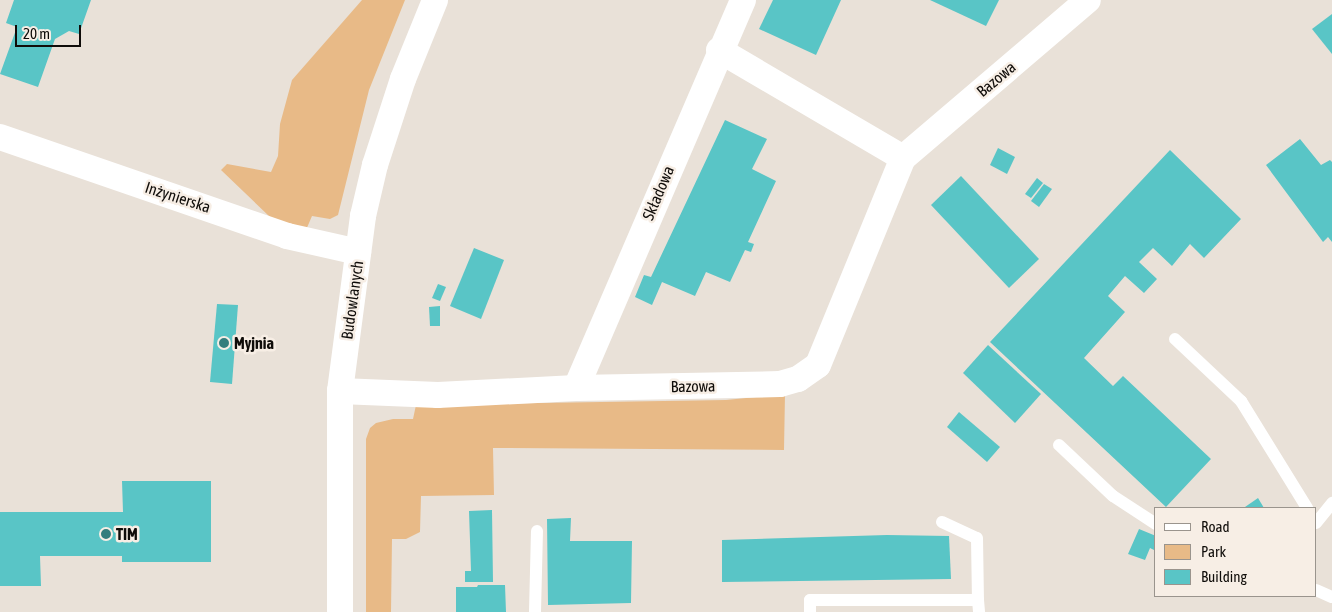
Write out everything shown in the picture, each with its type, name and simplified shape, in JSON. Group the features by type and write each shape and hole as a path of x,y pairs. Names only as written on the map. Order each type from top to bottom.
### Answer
{"street":[{"name":"Budowlanych","path":"340,612 340,391 358,252 375,165 402,79 435,0"},
{"name":"Składowa","path":"576,388 719,50 743,0"},
{"name":"Bazowa","path":"340,391 408,395 576,388 780,384 798,379 818,365 903,158 1088,0"},
{"path":"719,50 903,158"},
{"name":"Inżynierska","path":"0,137 287,236 358,252"}],"lane":[{"path":"1175,339 1241,401 1306,507"},
{"path":"1059,445 1113,496 1154,523"},
{"path":"1317,522 1332,503"},
{"path":"810,612 810,600 979,606 976,538 942,522"},
{"path":"535,612 537,531"},
{"path":"1317,590 1332,597"}],"green space":[{"path":"362,0 405,0 369,90 338,215 330,219 312,216 306,230 270,217 221,170 227,164 271,172 278,156 280,124 292,80"},
{"path":"785,394 784,450 493,448 494,495 421,496 420,532 406,539 392,539 391,612 366,612 366,439 370,428 376,423 393,419 413,419 416,405 726,400"}],"building":[{"path":"14,0 91,0 79,34 69,31 55,39 38,87 0,74 17,27 6,23"},
{"path":"773,0 841,0 816,55 759,29"},
{"path":"930,0 999,0 986,26"},
{"path":"1332,14 1332,54 1312,29"},
{"path":"725,120 767,139 752,169 776,181 748,242 754,244 751,252 745,250 730,282 706,272 695,296 662,282 652,305 635,297 644,275 651,277"},
{"path":"1300,139 1321,165 1330,160 1332,162 1332,242 1328,237 1323,242 1266,165"},
{"path":"998,148 1015,157 1007,174 990,165"},
{"path":"1170,150 1241,219 1204,258 1190,244 1172,266 1153,248 1139,262 1157,279 1144,293 1125,276 1108,296 1125,312 1084,358 1113,386 1123,376 1211,459 1166,507 990,342"},
{"path":"961,176 1039,259 1009,288 931,205"},
{"path":"1037,178 1043,183 1031,198 1025,194"},
{"path":"1044,184 1052,189 1039,207 1031,201"},
{"path":"474,248 504,260 481,319 450,306"},
{"path":"438,284 446,287 440,301 432,298"},
{"name":"Myjnia","path":"217,304 238,305 232,384 210,382"},
{"path":"440,306 440,326 430,326 429,307"},
{"path":"988,345 1041,394 1015,423 963,373"},
{"path":"959,412 1000,447 987,462 947,427"},
{"name":"TIM","path":"122,481 211,481 211,562 122,562 122,556 40,556 41,586 0,586 0,512 123,512"},
{"path":"1258,498 1263,507 1245,507"},
{"path":"492,510 493,582 465,582 465,571 471,571 469,511"},
{"path":"571,518 570,541 632,541 631,603 548,605 547,519"},
{"path":"1139,529 1154,535 1154,550 1150,548 1145,560 1128,554"},
{"path":"887,535 949,536 951,579 722,582 722,540"},
{"path":"478,585 505,585 506,612 456,612 456,587 477,587"}],"place":[{"name":"Myjnia","path":"224,343"},
{"name":"TIM","path":"106,534"}]}
